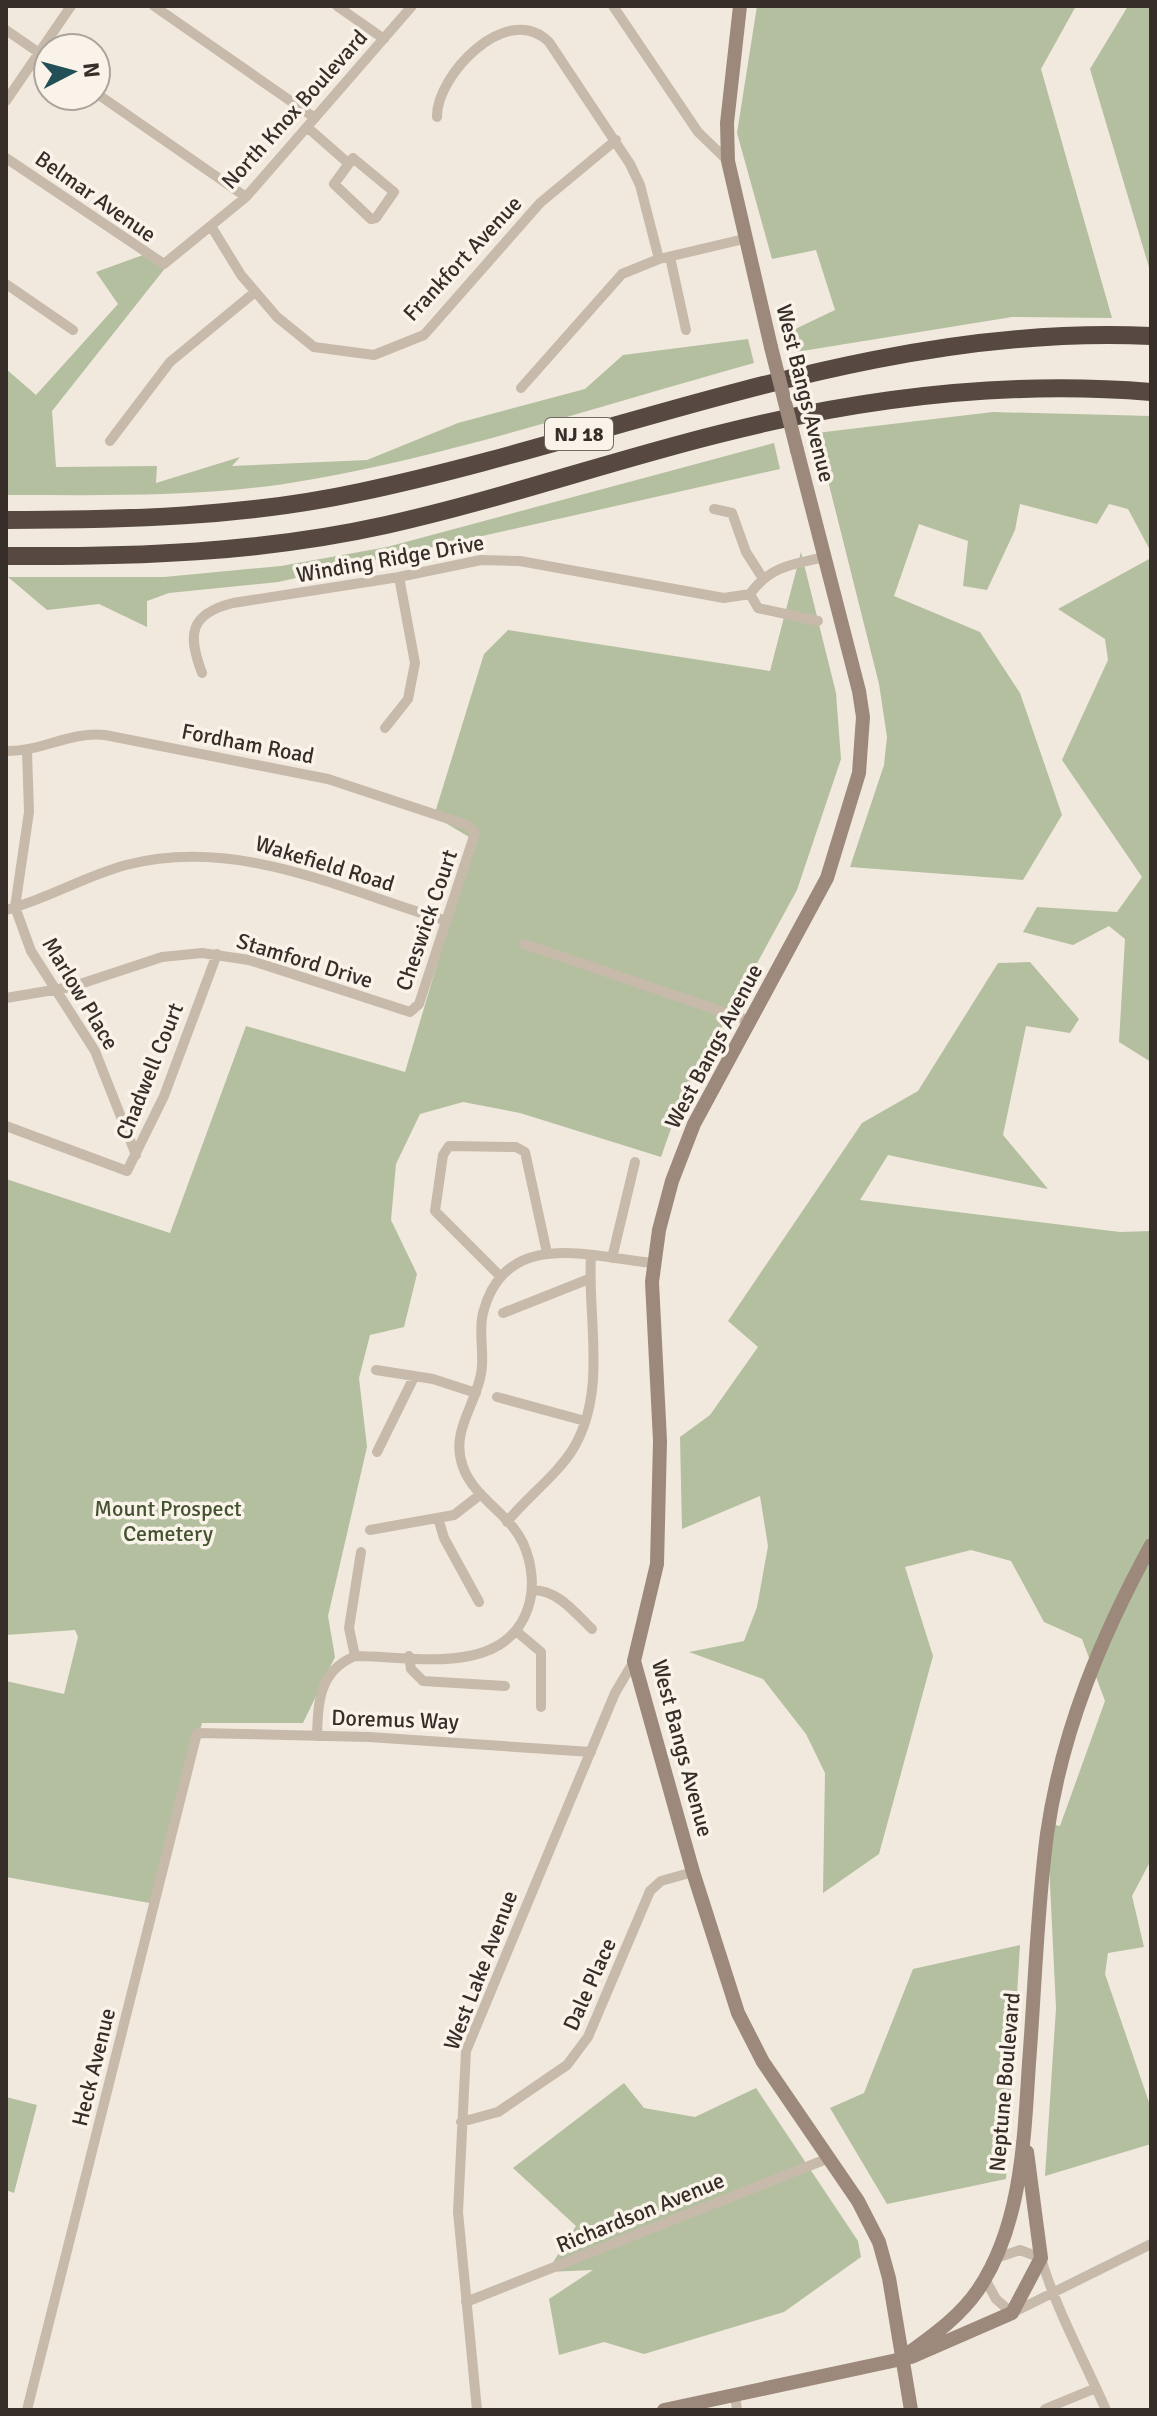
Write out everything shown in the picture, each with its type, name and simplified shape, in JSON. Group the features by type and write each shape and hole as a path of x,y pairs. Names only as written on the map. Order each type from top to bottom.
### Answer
{"highway":[{"name":"NJ 18","path":"6,520 139,519 282,506 428,476 715,396 884,356 1009,340 1151,336"},
{"name":"NJ 18","path":"6,556 191,553 348,532 467,504 719,434 860,404 1010,389 1151,392"}],"street":[{"path":"57,32 71,6"},
{"path":"154,6 315,118"},
{"path":"337,6 384,39"},
{"name":"North Knox Boulevard","path":"164,264 246,197 412,6"},
{"path":"613,6 698,132 728,161"},
{"name":"West Bangs Avenue","path":"740,6 727,123 728,161 744,239 863,717 859,773 827,878 686,1143 672,1181 653,1263 652,1307 660,1441 657,1564 634,1661 693,1872 731,1995 749,2039 868,2216 879,2242 889,2278 911,2410"},
{"path":"437,117 440,94 446,82 489,35 503,28 523,27 549,42 616,140 640,185 686,330"},
{"path":"6,30 32,48"},
{"path":"6,101 32,70"},
{"path":"112,104 246,197"},
{"path":"307,127 348,163"},
{"name":"Frankfort Avenue","path":"211,226 255,292 277,317 314,347 374,355 424,335 540,203 616,140"},
{"name":"Belmar Avenue","path":"6,158 164,264"},
{"path":"356,159 394,192 376,218 371,219 334,184 348,163 356,159"},
{"path":"521,388 622,274 665,258 744,239"},
{"path":"6,284 73,330"},
{"path":"110,441 170,362 255,292"},
{"path":"714,509 732,513 746,552 762,577"},
{"path":"818,621 758,608 750,594 762,577 781,566 825,557"},
{"name":"Winding Ridge Drive","path":"202,673 191,644 193,631 201,619 219,607 399,577 465,561 506,560 724,598 750,594"},
{"path":"385,728 408,699 415,663 399,577"},
{"name":"Fordham Road","path":"6,751 27,751 77,735 105,735 328,779 467,825 475,833"},
{"name":"Marlow Place","path":"27,751 29,812 11,909 53,990 77,1020 95,1051 136,1155"},
{"name":"Cheswick Court","path":"405,1012 416,1009 419,1004 475,833"},
{"name":"Wakefield Road","path":"11,909 124,865 165,858 206,856 270,864 447,921"},
{"path":"524,944 750,1021"},
{"name":"Stamford Drive","path":"6,998 86,983 162,957 217,954 249,960 405,1012"},
{"name":"Chadwell Court","path":"6,1126 127,1171 164,1096 217,954"},
{"path":"500,1276 435,1211 443,1155 449,1146 516,1147 525,1152 547,1253"},
{"path":"612,1258 635,1162"},
{"path":"317,1736 324,1682 336,1666 355,1656 474,1656 490,1651 516,1631 528,1607 532,1590 523,1543 469,1480 459,1450 460,1427 476,1393 482,1369 482,1317 500,1276 533,1256 547,1253 653,1263"},
{"path":"507,1522 568,1456 585,1421 593,1372 589,1279 591,1255"},
{"path":"503,1313 589,1279"},
{"path":"376,1370 447,1382 476,1393"},
{"path":"377,1452 414,1377"},
{"path":"497,1397 585,1421"},
{"path":"370,1530 462,1511 481,1494"},
{"path":"438,1518 444,1538 479,1602"},
{"name":"Neptune Boulevard","path":"664,2410 736,2403 902,2358 955,2318 985,2279 1013,2210 1024,2122 1043,1869 1061,1762 1101,1642 1151,1545"},
{"path":"355,1656 349,1628 361,1552"},
{"path":"532,1590 544,1590 558,1596 592,1629"},
{"path":"516,1631 541,1652 541,1707"},
{"path":"409,1656 411,1669 423,1681 505,1686"},
{"name":"West Lake Avenue","path":"477,2410 458,2212 461,2122 469,2040 615,1693 634,1661"},
{"name":"Doremus Way","path":"197,1733 533,1746 591,1752"},
{"name":"Heck Avenue","path":"27,2410 197,1733"},
{"name":"Dale Place","path":"461,2122 490,2117 575,2057 588,2037 650,1891 661,1881 693,1872"},
{"path":"1024,2122 1041,2258 1051,2291 1067,2319 1106,2410"},
{"name":"Richardson Avenue","path":"466,2302 829,2158"},
{"path":"902,2358 932,2349 1012,2313 1151,2244"},
{"path":"996,2258 1020,2250 1041,2258"},
{"path":"1012,2313 1041,2258"},
{"path":"985,2279 996,2299 1012,2313"},
{"path":"1045,2409 1096,2388"}],"green space":[{"path":"757,6 1076,6 1041,69 1112,318 1012,317 796,352 791,331 835,310 816,250 772,259 737,133"},
{"path":"1128,6 1151,6 1151,274 1090,69"},
{"path":"143,255 166,267 52,411 56,467 157,466 156,483 240,457 232,466 367,460 458,423 585,389 623,355 748,339 754,363 476,442 308,480 196,493 6,495 6,369 36,395 118,304 96,272"},
{"path":"993,412 1151,416 1151,552 1128,509 1109,504 1097,524 1020,504 1015,530 987,590 963,586 968,541 919,524 894,596 980,632 1020,693 1062,815 1023,880 850,867 884,765 887,737 879,684 816,433"},
{"path":"774,443 780,469 278,582 169,593 147,601 147,627 99,604 47,610 8,577 164,577 281,566 387,547"},
{"name":"Mount Prospect Cemetery","path":"801,552 836,693 841,759 797,890 679,1106 661,1157 520,1113 463,1102 420,1114 396,1164 391,1220 417,1274 404,1327 370,1335 359,1378 367,1447 328,1616 335,1657 303,1723 202,1723 155,1904 6,1877 6,1681 64,1694 78,1637 75,1630 6,1635 6,1179 170,1233 246,1026 405,1072 474,840 434,816 484,654 508,630 770,671"},
{"path":"1151,558 1151,1062 1119,1042 1125,939 1109,926 1073,945 1023,932 1037,907 1117,912 1142,877 1062,760 1108,660 1105,639 1058,609"},
{"path":"1030,962 1079,1019 1070,1033 1026,1026 1003,1135 1048,1189 888,1155 860,1200 1120,1232 1151,1231 1151,1860 1132,1896 1144,1947 1108,1953 1105,1974 1151,2108 1151,2144 1045,2176 1056,2008 1047,1823 1060,1826 1105,1701 1082,1639 1044,1622 1011,1561 971,1550 905,1567 933,1656 879,1854 823,1893 825,1773 806,1734 763,1679 689,1652 744,1641 757,1607 768,1546 760,1496 682,1529 680,1437 710,1415 758,1347 728,1321 862,1123 918,1091 998,963"},
{"path":"1020,1945 1006,2179 887,2204 830,2108 864,2093 913,1969"},
{"path":"624,2083 644,2108 695,2117 756,2088 858,2241 861,2257 784,2312 644,2354 604,2342 559,2355 549,2299 593,2270 547,2272 576,2226 513,2168"},
{"path":"6,2097 37,2105 14,2193 6,2190"}]}
